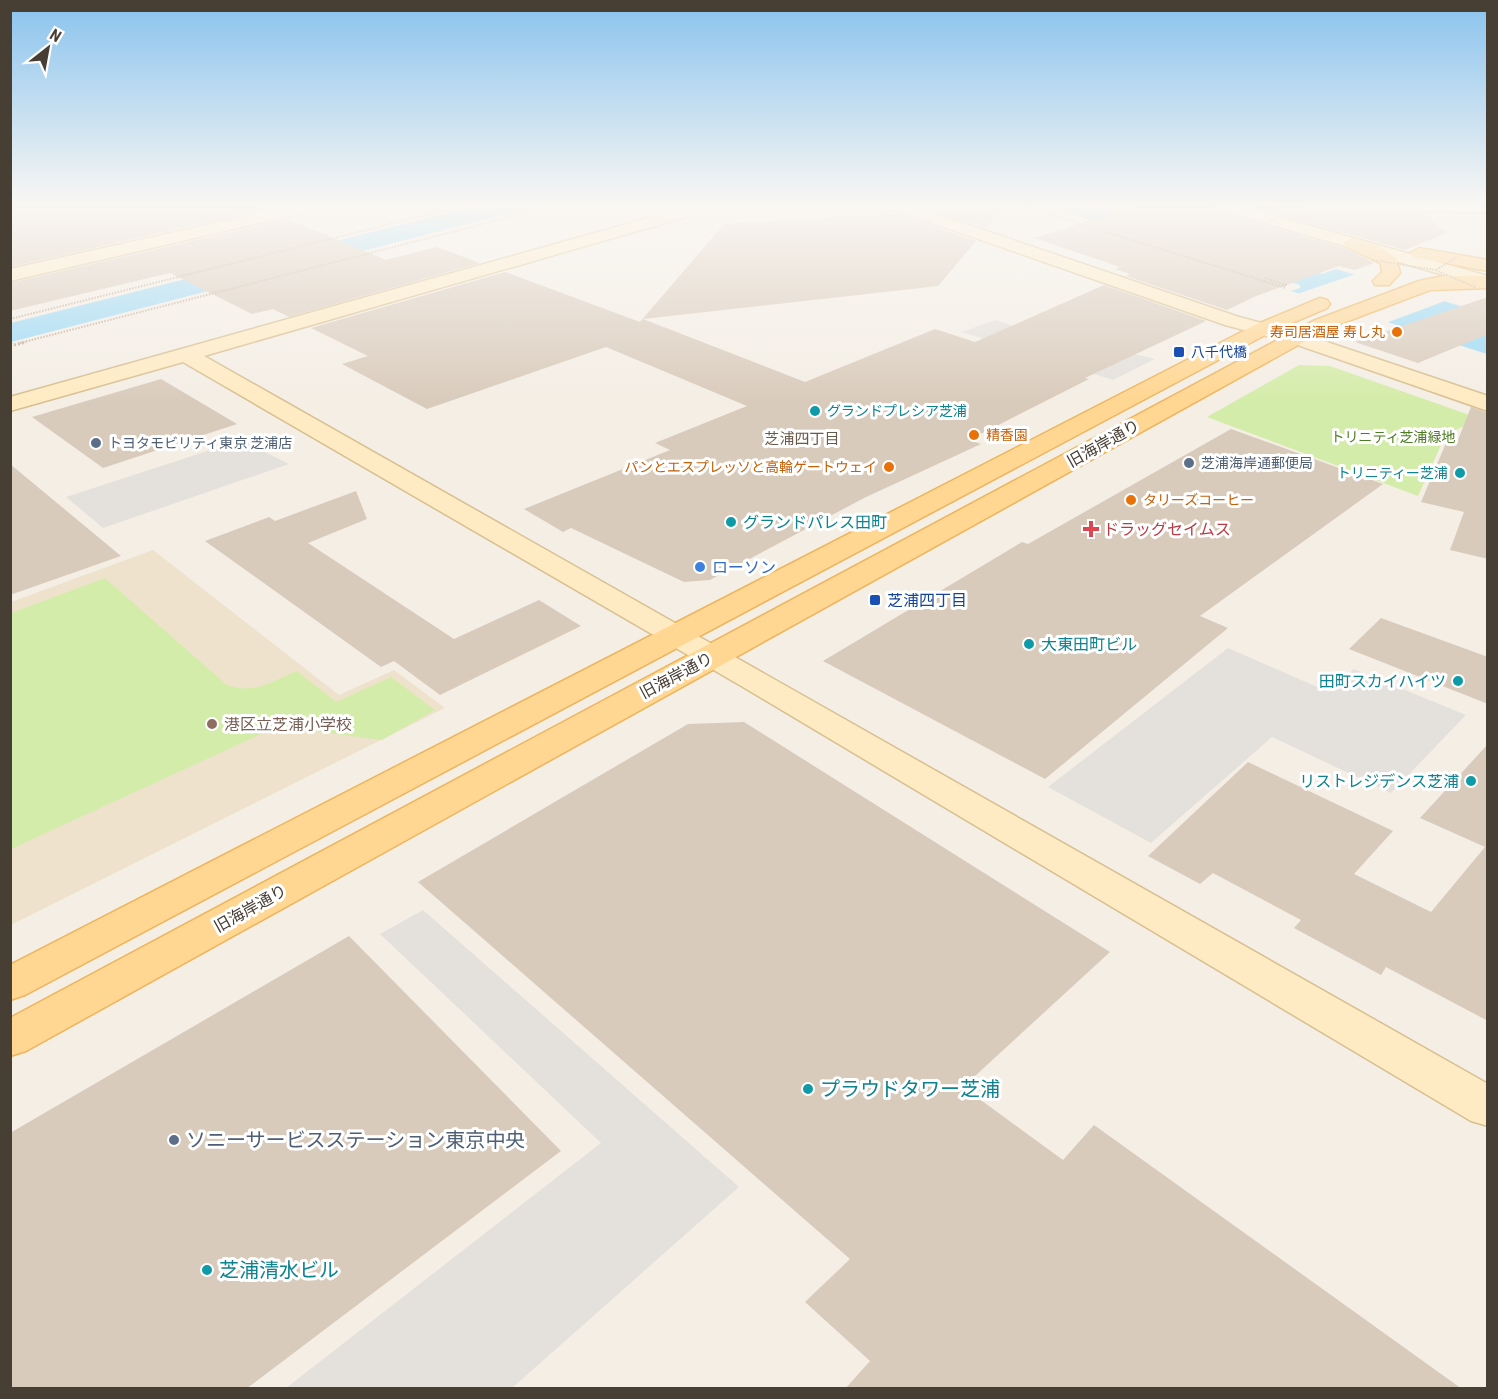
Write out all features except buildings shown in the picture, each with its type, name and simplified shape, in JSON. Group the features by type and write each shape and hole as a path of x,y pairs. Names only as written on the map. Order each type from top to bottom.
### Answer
{"main road":[{"path":"1382,281 1391,271"},
{"path":"1339,302 1382,281 1418,271"},
{"path":"1339,302 1411,290 1443,282 1483,283"},
{"name":"旧海岸通り","path":"10,984 1262,329 1339,302"},
{"name":"旧海岸通り","path":"10,1039 1296,338 1339,302"}],"street":[{"path":"10,275 26,271"},
{"path":"10,404 477,271"},
{"path":"1088,271 1232,321 1296,338 1488,404"},
{"path":"1411,290 1440,278 1446,274 1446,271"},
{"path":"1459,271 1483,283"},
{"path":"185,354 712,656 1488,1107"}],"path":[{"path":"10,319 201,271"},
{"path":"10,346 300,271"},
{"path":"1234,271 1289,289 1283,292"},
{"path":"1459,271 1483,283"},
{"path":"1264,278 1286,285 1281,286"}],"shaded area":[{"path":"995,320 1083,348 1092,343 1155,359 1113,380 962,332"},
{"path":"241,440 289,464 103,528 66,497"},
{"name":"港区立芝浦小学校","path":"153,550 339,695 394,670 445,708 11,925 11,602"},
{"path":"1228,648 1329,692 1354,669 1466,715 1391,793 1272,737 1151,843 1048,787"},
{"path":"423,910 739,1187 512,1388 286,1388 601,1143 380,934"}],"green space":[{"name":"トリニティ芝浦緑地","path":"1299,365 1330,366 1481,419 1446,434 1418,496 1207,417"},
{"path":"105,578 227,685 237,688 254,688 297,671 336,702 391,677 435,710 382,740 281,727 270,730 11,849 11,613"}],"water":[{"path":"217,271 284,271 11,342 11,323"},
{"path":"1256,271 1313,271 1322,274 1344,271 1487,314 1487,354 1291,291 1300,288 1300,285"}],"pier":[{"path":"1356,274 1445,301 1386,323 1294,295"}],"place":[{"name":"寿司居酒屋 寿し丸","path":"1397,332"},
{"name":"八千代橋","path":"1179,352"},
{"name":"グランドプレシア芝浦","path":"815,411"},
{"name":"精香園","path":"974,435"},
{"name":"トヨタモビリティ東京 芝浦店","path":"96,443"},
{"name":"芝浦海岸通郵便局","path":"1189,463"},
{"name":"パンとエスプレッソと高輪ゲートウェイ","path":"889,467"},
{"name":"トリニティー芝浦","path":"1460,473"},
{"name":"タリーズコーヒー","path":"1131,500"},
{"name":"グランドパレス田町","path":"731,522"},
{"name":"ドラッグセイムス","path":"1091,529"},
{"name":"ローソン","path":"700,567"},
{"name":"芝浦四丁目","path":"875,600"},
{"name":"大東田町ビル","path":"1029,644"},
{"name":"田町スカイハイツ","path":"1458,681"},
{"name":"港区立芝浦小学校","path":"212,724"},
{"name":"リストレジデンス芝浦","path":"1471,781"},
{"name":"プラウドタワー芝浦","path":"808,1089"},
{"name":"ソニーサービスステーション東京中央","path":"174,1140"},
{"name":"芝浦清水ビル","path":"207,1270"}],"district":[{"name":"芝浦四丁目","path":"802,439"}]}
